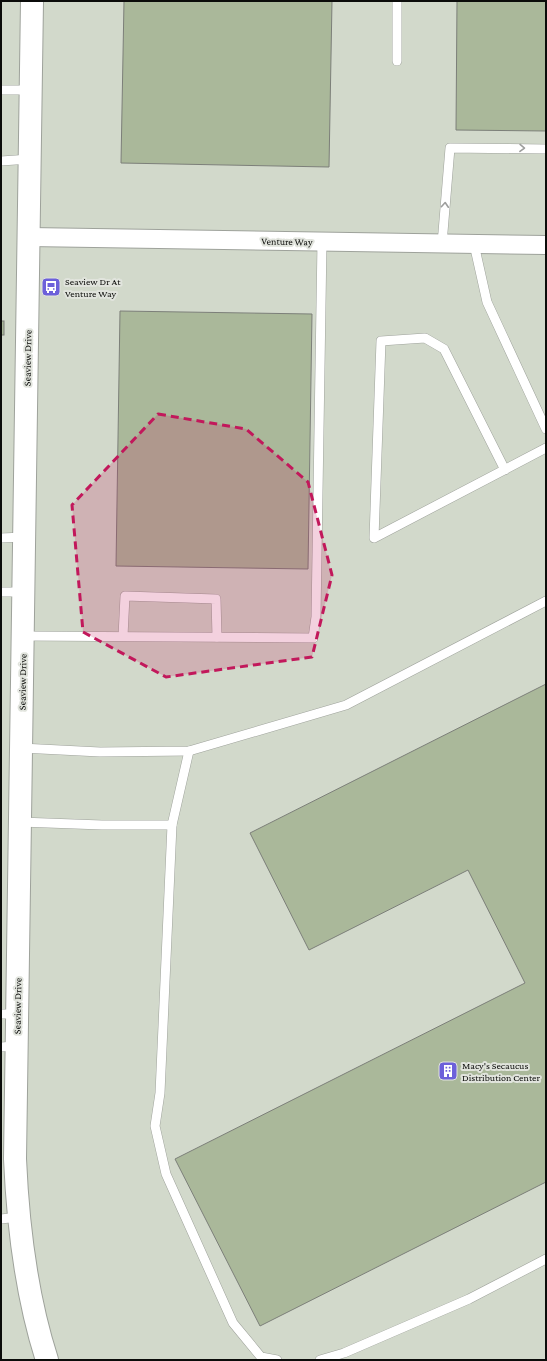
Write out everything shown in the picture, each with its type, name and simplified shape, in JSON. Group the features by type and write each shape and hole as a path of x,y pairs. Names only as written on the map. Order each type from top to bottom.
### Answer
{"main road":[{"name":"Seaview Drive","path":"32,1 20,822 9,1014 9,1046 15,1158 10,1218 47,1360"}],"street":[{"name":"Venture Way","path":"29,237 546,245"}],"lane":[{"path":"397,1 397,60"},
{"path":"1,90 31,90"},
{"path":"442,244 450,148 546,149"},
{"path":"1,161 30,159"},
{"path":"22,636 313,638 316,609 322,242"},
{"path":"474,244 487,302 546,429"},
{"path":"505,470 444,349 425,338 381,341 374,538 505,470 546,448"},
{"path":"1,538 24,537"},
{"path":"1,592 23,592"},
{"path":"123,636 125,596 216,599 217,637"},
{"path":"21,748 100,752 189,751 346,705 546,602"},
{"path":"189,751 172,825 160,1094 155,1126 166,1174 233,1323 261,1357 277,1360"},
{"path":"20,822 102,825 172,825"},
{"path":"320,1360 344,1353 469,1299 546,1259"}],"highlighted area":[{"path":"158,414 246,429 308,482 332,575 312,657 166,677 83,632 72,505"}],"shaded area":[{"path":"1,1 546,1 546,1360 1,1360"}],"building":[{"path":"124,1 332,1 329,167 121,163"},
{"path":"457,1 546,1 546,131 456,130"},
{"path":"120,311 312,314 308,569 116,566"},
{"path":"1,321 4,321 4,335 1,335"},
{"name":"Macy's Secaucus Distribution Center","path":"546,684 546,1182 260,1326 175,1159 525,983 468,870 309,950 250,833"}],"place":[{"name":"Seaview Dr At Venture Way","path":"51,287"},
{"name":"Macy's Secaucus Distribution Center","path":"448,1071"}]}
